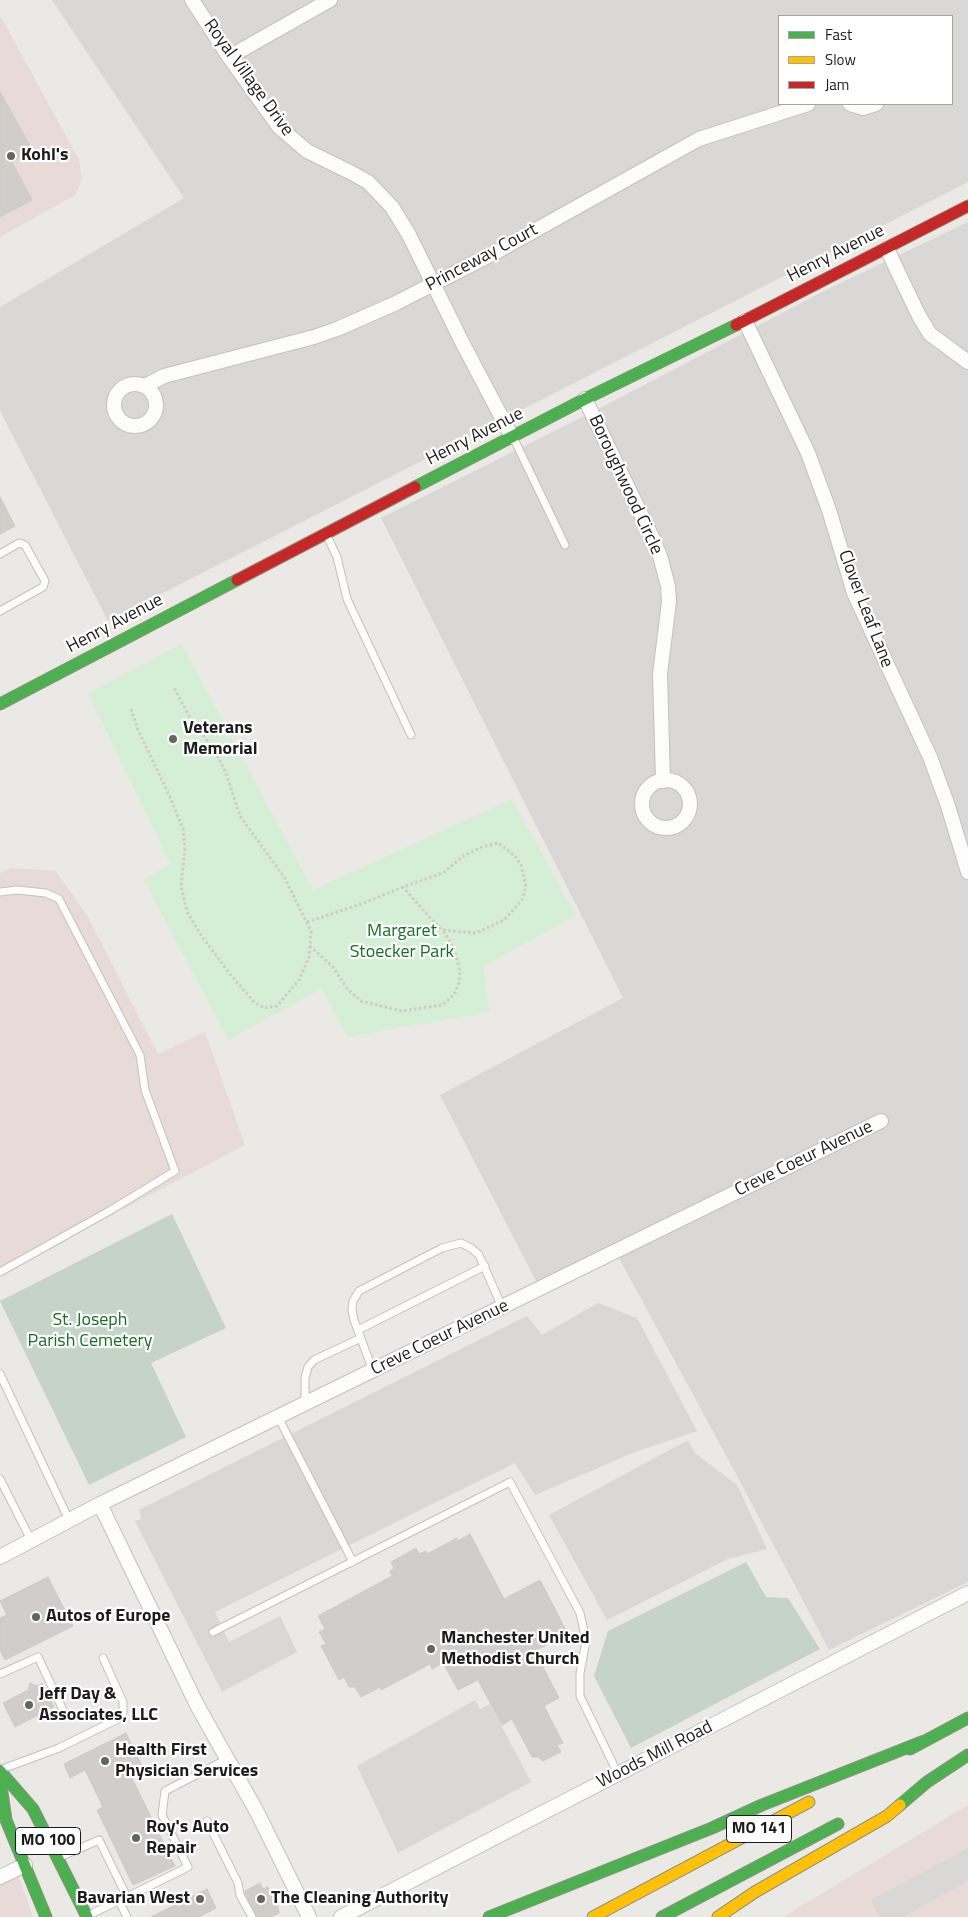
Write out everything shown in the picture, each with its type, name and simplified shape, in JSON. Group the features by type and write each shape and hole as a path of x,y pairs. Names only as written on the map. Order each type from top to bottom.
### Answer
{"main road":[{"name":"Henry Avenue","path":"0,704 585,399 745,321 968,206"},
{"path":"837,1787 968,1718"},
{"path":"489,1917 924,1741"},
{"path":"718,1917 755,1892 887,1816 926,1782 968,1755"},
{"name":"MO 100","path":"0,1770 33,1809 86,1916"},
{"name":"MO 100","path":"0,1779 6,1820 46,1917"},
{"path":"890,1797 926,1782"},
{"name":"MO 141","path":"593,1917 820,1796"},
{"name":"MO 141","path":"662,1917 848,1818"}],"street":[{"name":"Royal Village Drive","path":"192,0 229,57 279,127 307,151 368,182 392,207 409,235 512,437"},
{"path":"229,57 330,0"},
{"name":"Princeway Court","path":"145,386 164,376 314,337 386,307 498,252 698,139 805,105"},
{"path":"854,105 864,108 873,105"},
{"path":"886,248 930,334 968,362"},
{"name":"Clover Leaf Lane","path":"745,321 808,453 854,593 894,684 930,757 948,806 968,872"},
{"name":"Boroughwood Circle","path":"585,399 653,539 660,556 666,581 669,602 660,674 663,780"},
{"name":"Creve Coeur Avenue","path":"0,1557 100,1504 881,1121"},
{"path":"100,1504 197,1705 257,1812 309,1917"},
{"name":"Woods Mill Road","path":"341,1917 968,1593"},
{"path":"0,1877 25,1864"}],"lane":[{"path":"512,437 565,545"},
{"path":"326,534 337,558 347,599 411,735"},
{"path":"0,554 19,543 25,545 45,581 43,587 0,611"},
{"path":"0,892 17,890 46,893 59,898 140,1055 145,1090 175,1172 0,1272"},
{"path":"372,1371 352,1310 353,1301 359,1291 442,1248 461,1243 472,1248 479,1255 502,1308"},
{"path":"358,1330 485,1266"},
{"path":"305,1404 305,1378 308,1367 314,1360 361,1338"},
{"path":"0,1374 69,1520"},
{"path":"278,1417 353,1562"},
{"path":"0,1479 31,1540"},
{"path":"213,1632 510,1482 580,1613 586,1641 580,1673 580,1696 618,1774"},
{"path":"0,1674 38,1657 62,1708"},
{"path":"0,1770 59,1748 120,1718 123,1712 123,1702 102,1658"},
{"path":"86,1916 188,1867 162,1815 165,1791 227,1759"},
{"path":"207,1821 238,1883 240,1895 252,1917"},
{"path":"58,1858 99,1840 127,1897"},
{"path":"119,1901 127,1917"}],"path":[{"path":"131,709 138,730 183,829 184,850 181,886 187,912 201,935 253,1001 264,1008 277,1006 299,980 309,957 311,931 284,877 240,816 223,766 215,751 188,714 174,688"},
{"path":"307,922 443,873 463,856 482,847 498,843 514,856 521,865 526,887 522,900 504,920 476,933 442,930"},
{"path":"310,946 332,967 348,990 361,1001 402,1011 442,1005 454,995 459,984 460,971 454,949 442,930 403,887"}],"shaded area":[{"path":"52,0 968,0 968,182 108,621 0,411 0,307 184,198"},
{"path":"0,15 79,160 82,180 75,195 0,237"},
{"path":"968,222 968,1582 829,1650 614,1249 537,1283 440,1095 623,998 381,518 600,408 832,287"},
{"path":"11,868 56,871 88,917 158,1054 205,1032 245,1145 0,1274 0,873"},
{"path":"598,1303 637,1318 697,1431 635,1452 535,1495 515,1463 215,1612 229,1642 280,1616 297,1652 222,1692 135,1521 141,1519 139,1510 527,1316 542,1335"},
{"path":"688,1440 695,1453 737,1485 767,1549 728,1559 607,1620 549,1515"},
{"path":"475,1700 480,1709 490,1704 531,1782 398,1853 357,1766"},
{"path":"968,1805 968,1917 783,1917"},
{"path":"968,1848 968,1881 903,1917 880,1917 871,1900"},
{"path":"18,1875 33,1917 0,1917 0,1883"}],"green space":[{"name":"Margaret Stoecker Park","path":"182,644 313,890 512,799 576,915 483,967 490,1012 348,1037 321,989 228,1040 144,880 170,864 88,693"},
{"name":"St. Joseph Parish Cemetery","path":"172,1214 226,1328 151,1363 186,1437 89,1485 0,1301"},
{"path":"746,1562 766,1597 788,1598 820,1649 631,1748 594,1676 608,1631"}],"building":[{"name":"Kohl's","path":"0,92 33,151 12,162 32,200 0,217"},
{"path":"0,497 15,526 0,534"},
{"name":"Manchester United Methodist Church","path":"470,1534 504,1599 540,1580 568,1634 535,1651 559,1698 544,1706 563,1743 557,1745 561,1752 543,1761 538,1757 532,1757 512,1719 502,1725 478,1680 458,1690 443,1663 432,1669 430,1664 381,1690 380,1687 361,1697 355,1687 349,1687 344,1677 339,1680 321,1646 326,1644 319,1632 325,1629 318,1616 392,1576 390,1571 394,1568 391,1562 416,1548 419,1554 426,1551 427,1554 457,1538 458,1541"},
{"name":"Autos of Europe","path":"48,1577 73,1626 5,1660 0,1650 0,1618 7,1615 0,1601"},
{"name":"Jeff Day & Associates, LLC","path":"30,1683 37,1686 42,1683 54,1707 15,1727 3,1703 28,1690"},
{"path":"126,1733 143,1768 130,1774 175,1866 133,1885 97,1810 103,1807 85,1770 70,1778 64,1764"},
{"name":"The Cleaning Authority","path":"260,1883 263,1889 268,1887 278,1907 279,1913 271,1917 257,1917 245,1893 245,1891"},
{"name":"Bavarian West","path":"207,1889 216,1908 199,1917 151,1917"}],"traffic: fast":[{"path":"415,487 585,399 736,325"},
{"path":"0,704 237,580"},
{"path":"910,1749 968,1718"},
{"path":"489,1917 924,1741"},
{"path":"900,1805 927,1782 968,1755"},
{"path":"0,1771 33,1809 87,1917"},
{"path":"0,1779 6,1820 46,1917"},
{"path":"662,1917 838,1824"}],"traffic: slow":[{"path":"593,1917 809,1802"},
{"path":"718,1917 755,1892 887,1816 900,1805"}],"traffic: jam":[{"path":"736,325 968,206"},
{"path":"237,580 415,487"}],"place":[{"name":"Kohl's","path":"11,156"},
{"name":"Veterans Memorial","path":"173,739"},
{"name":"Autos of Europe","path":"36,1617"},
{"name":"Manchester United Methodist Church","path":"431,1649"},
{"name":"Jeff Day & Associates, LLC","path":"29,1705"},
{"name":"Health First Physician Services","path":"105,1761"},
{"name":"Roy's Auto Repair","path":"136,1838"},
{"name":"Bavarian West","path":"200,1899"},
{"name":"The Cleaning Authority","path":"261,1899"}]}
